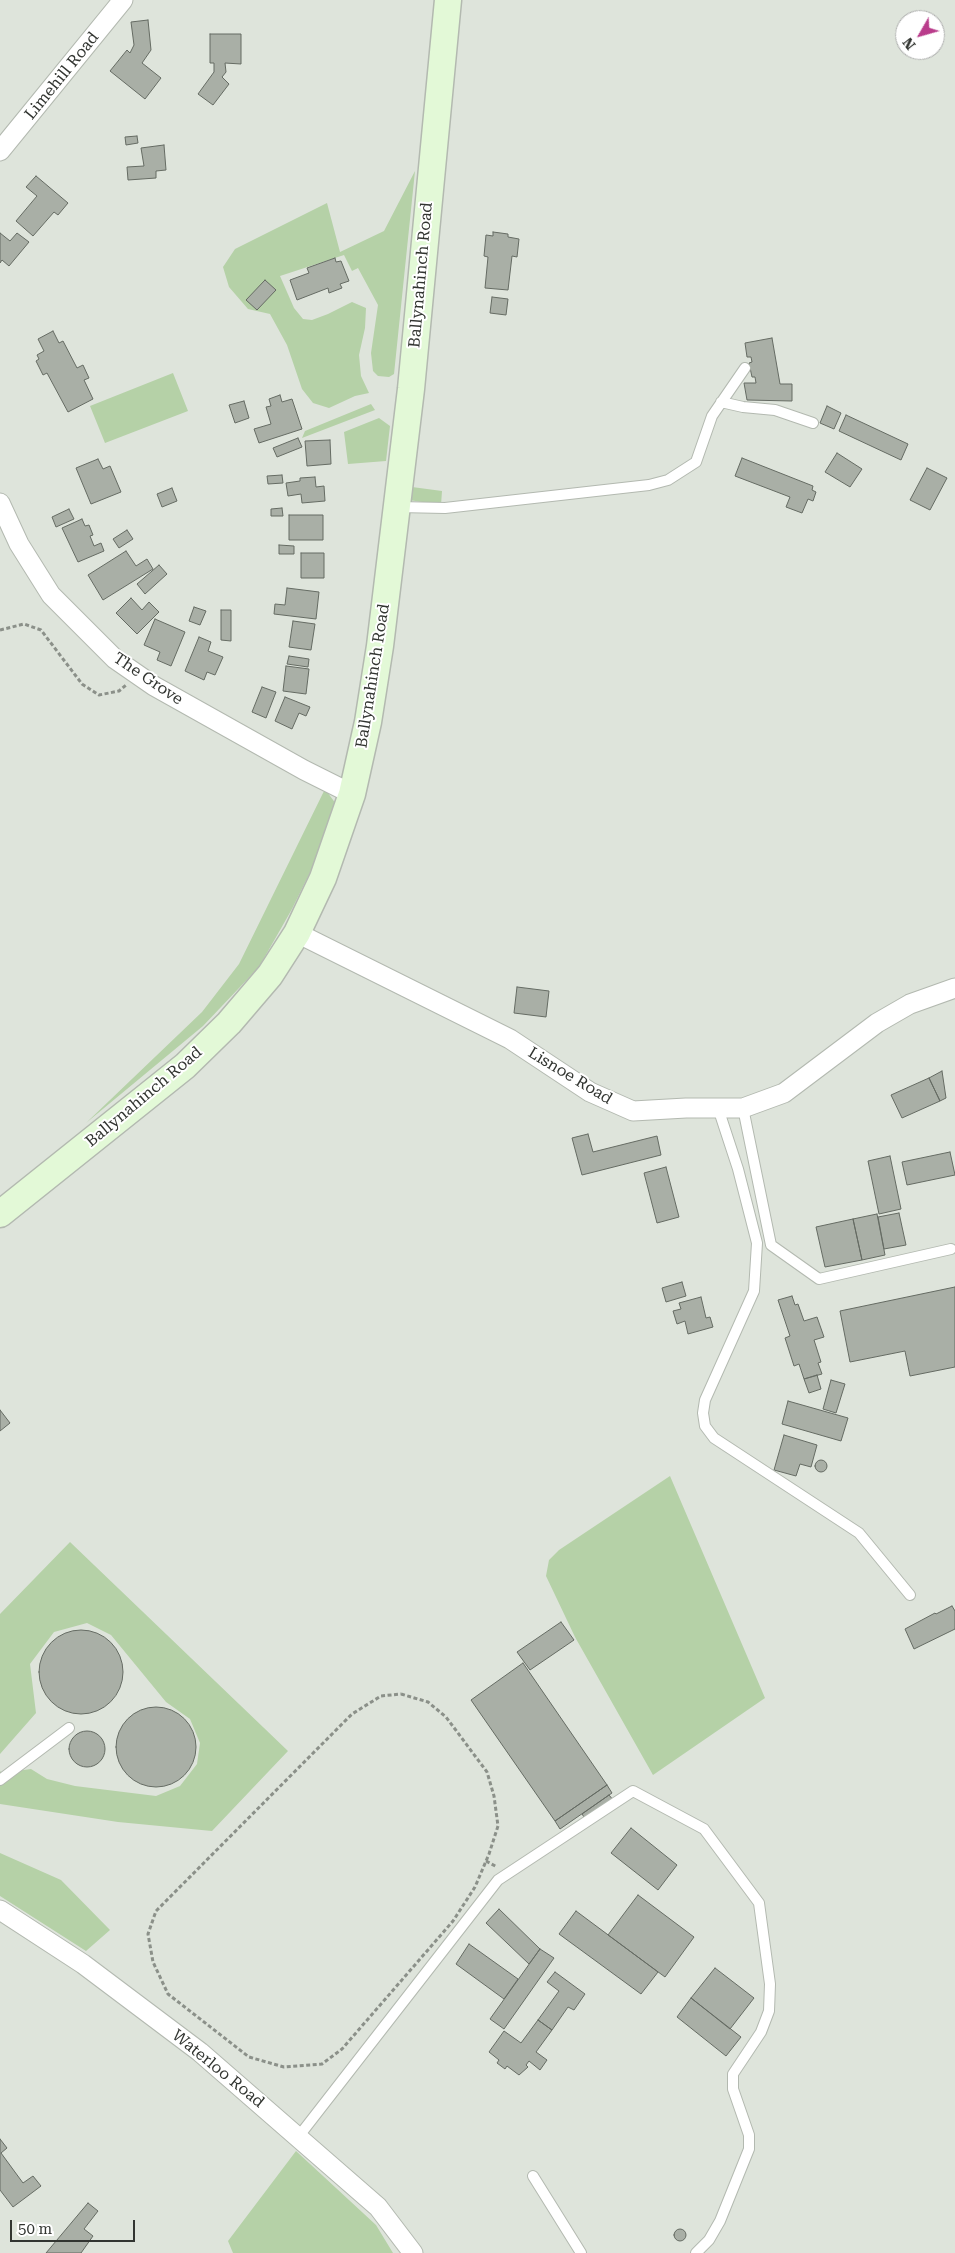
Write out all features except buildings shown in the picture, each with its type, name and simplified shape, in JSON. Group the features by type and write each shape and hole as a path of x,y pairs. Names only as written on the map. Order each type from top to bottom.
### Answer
{"street":[{"name":"Limehill Road","path":"0,151 123,0"},
{"name":"Ballynahinch Road","path":"0,1214 185,1066 229,1023 270,975 297,932 323,878 352,794 368,722 380,646 411,389 448,0"},
{"name":"The Grove","path":"0,503 19,544 51,595 115,660 154,686 295,766 352,794"},
{"name":"Lisnoe Road","path":"297,932 510,1039 590,1092 633,1112 686,1108 743,1108 784,1093 877,1023 910,1004 955,988"},
{"name":"Waterloo Road","path":"0,1910 83,1964 195,2048 299,2136 378,2207 413,2253"}],"lane":[{"path":"397,507 446,508 649,486 668,480 696,462 712,416 745,368"},
{"path":"721,402 743,407 775,410 813,423"},
{"path":"718,1108 738,1169 757,1242 754,1291 705,1400 703,1413 705,1426 714,1438 859,1533 910,1595"},
{"path":"743,1108 771,1245 819,1279 951,1249"},
{"path":"0,1780 69,1728"},
{"path":"299,2136 498,1880 633,1791 704,1829 759,1903 770,1984 769,2011 761,2032 733,2074 733,2089 749,2135 749,2149 720,2221 709,2240 696,2253"},
{"path":"533,2176 581,2253"}],"path":[{"path":"0,630 24,624 41,630 82,684 100,695 119,691 138,676"},
{"path":"401,1694 428,1702 446,1717 487,1772 494,1796 498,1826 475,1887 453,1921 342,2049 322,2064 284,2067 249,2058 168,1994 153,1962 148,1934 156,1911 352,1714 381,1696 401,1694"}],"green space":[{"path":"415,171 394,374 389,377 378,376 373,371 371,353 378,305 358,268 352,271 344,255 280,276 294,308 303,319 312,320 352,302 366,308 365,328 359,355 361,376 369,393 355,396 329,408 313,403 302,389 287,345 270,314 248,309 229,287 223,267 235,249 327,203 340,252 384,231"},
{"path":"173,373 188,411 105,443 90,406"},
{"path":"371,404 375,410 302,438 305,431"},
{"path":"379,418 390,426 386,461 348,464 344,432"},
{"path":"412,487 442,491 441,505 409,500"},
{"path":"325,789 336,804 320,852 292,909 259,967 203,1026 86,1123 202,1012 239,964"},
{"path":"670,1476 765,1698 653,1775 575,1637 546,1576 549,1560 559,1550"},
{"path":"70,1542 288,1751 212,1831 118,1822 0,1804 0,1771 2,1773 31,1769 47,1779 75,1786 156,1796 180,1786 197,1764 200,1743 190,1719 166,1702 111,1635 87,1623 54,1632 30,1664 36,1713 0,1754 0,1614"},
{"path":"0,1853 61,1880 110,1930 86,1951 0,1896"},
{"path":"296,2151 376,2225 393,2253 233,2253 228,2241"}]}
